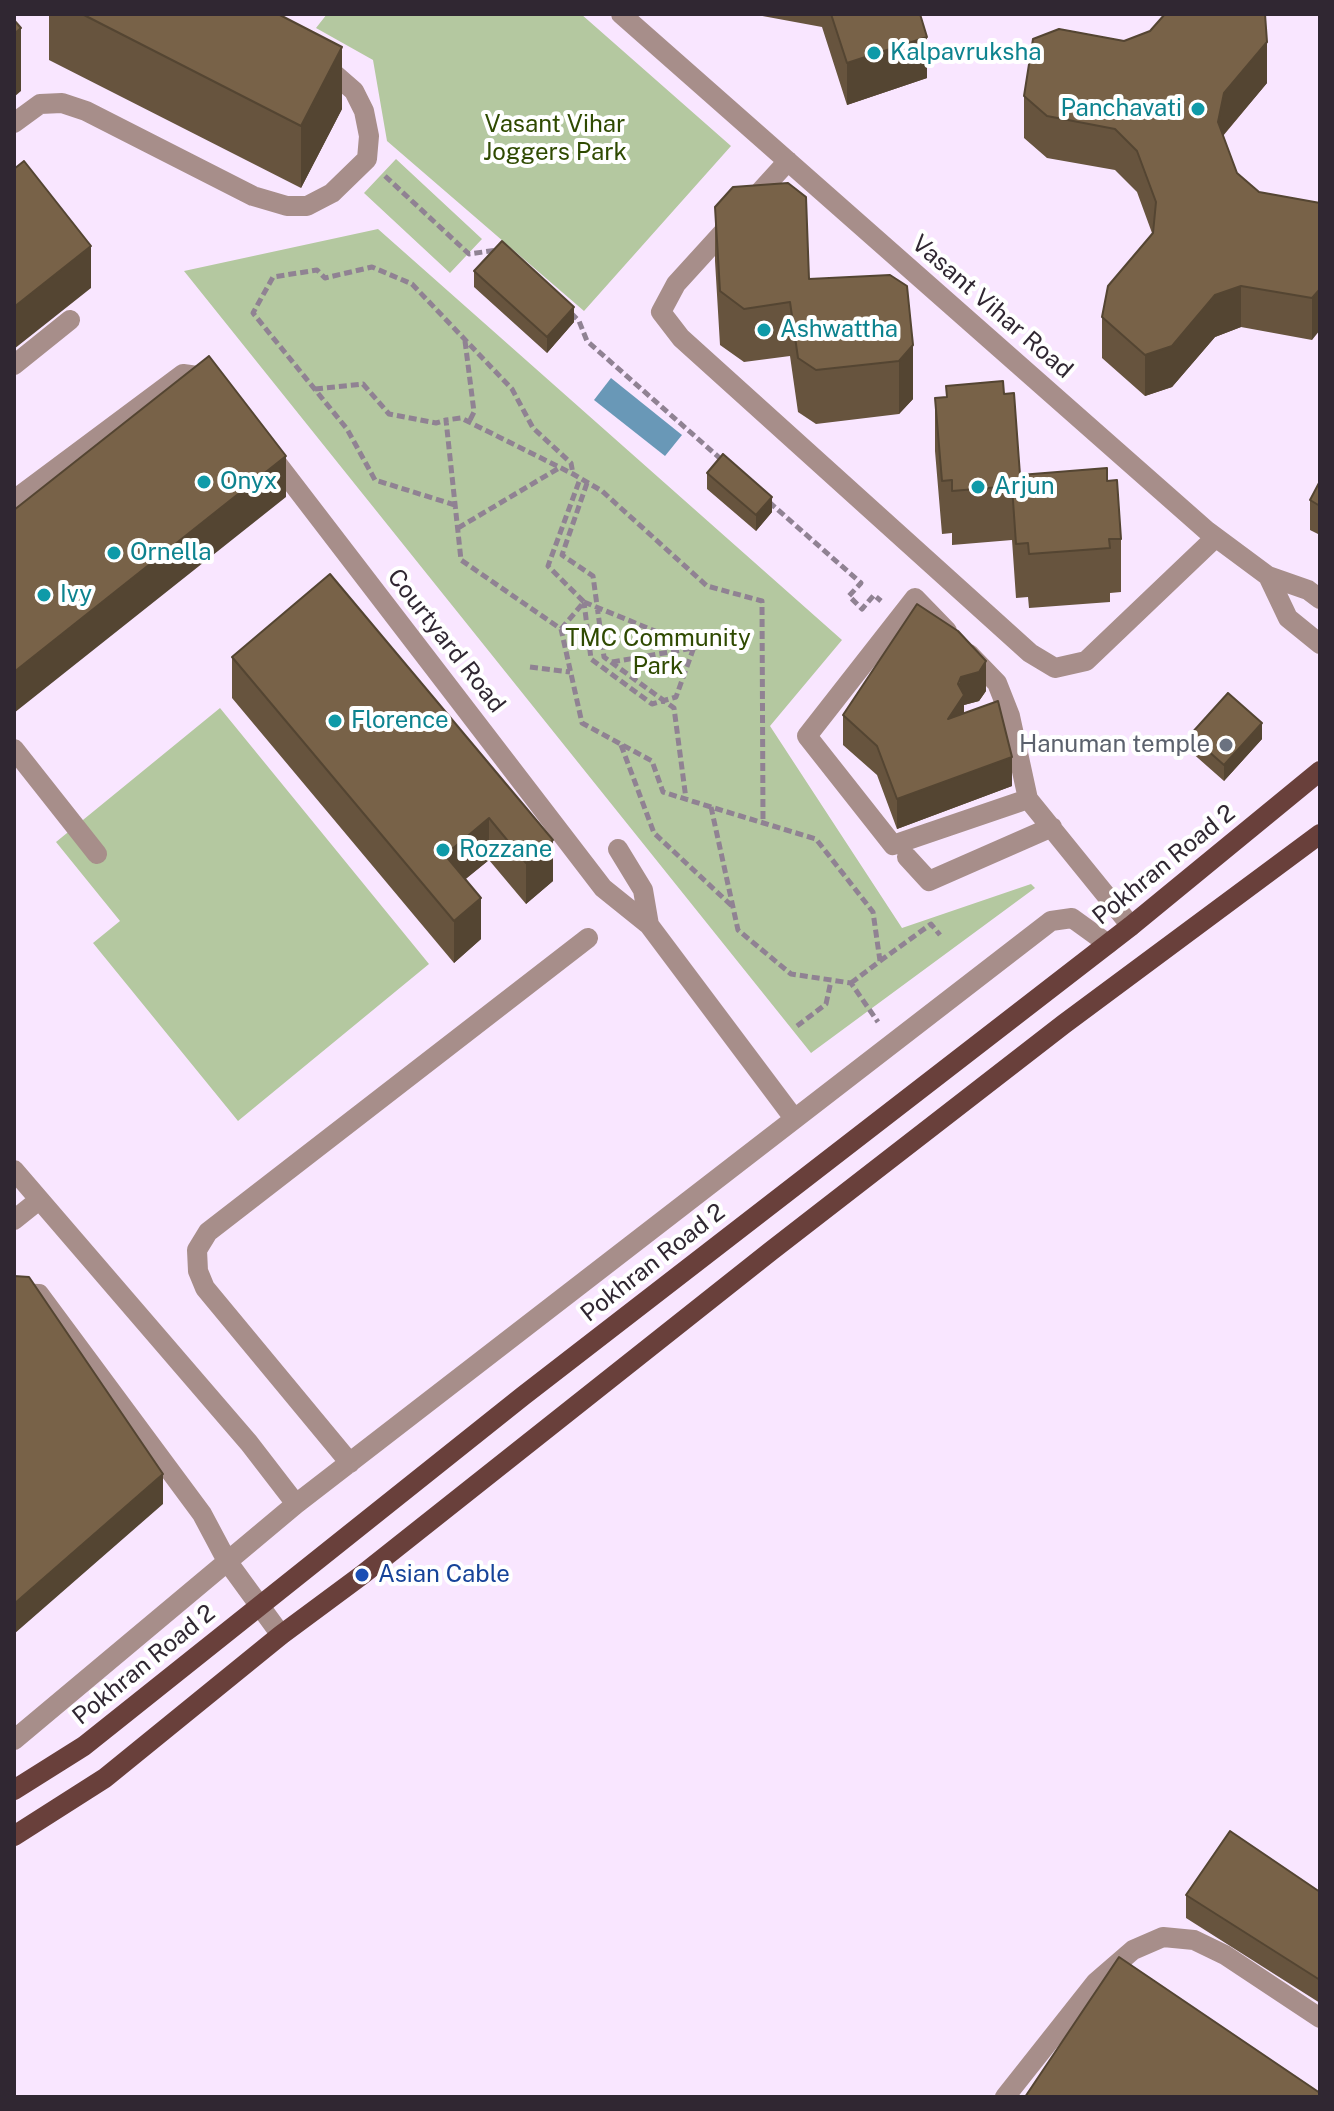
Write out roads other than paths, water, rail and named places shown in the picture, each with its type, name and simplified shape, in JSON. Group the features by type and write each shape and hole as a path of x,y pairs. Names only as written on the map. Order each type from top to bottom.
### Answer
{"main road":[{"name":"Pokhran Road 2","path":"14,1790 84,1746 259,1605 1131,926 1320,771"},
{"path":"14,1836 105,1778 281,1635 1052,1033 1320,834"}],"street":[{"name":"Vasant Vihar Road","path":"621,14 1215,538 1268,576 1288,618 1320,644"},
{"path":"14,123 40,104 62,103 86,111 253,196 287,206 307,206 332,193 367,159 369,136 364,111 354,91 320,62 306,55"},
{"path":"788,161 676,284 661,312 681,338 1030,653 1055,668 1086,661 1215,538"},
{"path":"14,365 70,320"},
{"path":"14,500 183,374 210,377 220,389"},
{"name":"Courtyard Road","path":"258,439 603,888 649,925 793,1117"},
{"path":"1268,576 1308,590 1320,599"},
{"path":"1028,799 893,845 807,736 915,598 997,683 1010,716 1028,799 1131,926"},
{"path":"984,714 1010,716"},
{"path":"14,749 97,854"},
{"path":"907,857 929,881 1052,827"},
{"path":"618,849 643,890 649,925"},
{"path":"14,1740 296,1504 793,1117 1051,921 1072,918 1108,944"},
{"path":"350,1463 205,1288 198,1271 197,1250 208,1232 588,938"},
{"path":"14,1170 249,1443 296,1504"},
{"path":"14,1220 39,1200"},
{"path":"14,1293 39,1294 202,1514 227,1561 281,1635"},
{"path":"1005,2097 1096,1982 1133,1950 1163,1937 1194,1940 1225,1955 1320,2018"}],"water":[{"path":"611,378 682,435 665,456 594,400"}],"place":[{"name":"Kalpavruksha","path":"874,53"},
{"name":"Panchavati","path":"1198,109"},
{"name":"Ashwattha","path":"764,330"},
{"name":"Onyx","path":"204,482"},
{"name":"Arjun","path":"978,487"},
{"name":"Ornella","path":"114,553"},
{"name":"Ivy","path":"44,595"},
{"name":"Florence","path":"335,721"},
{"name":"Hanuman temple","path":"1226,745"},
{"name":"Rozzane","path":"443,850"},
{"name":"Asian Cable","path":"362,1575"}],"park label":[{"name":"Vasant Vihar Joggers Park","path":"555,139"},
{"name":"TMC Community Park","path":"658,653"}]}
